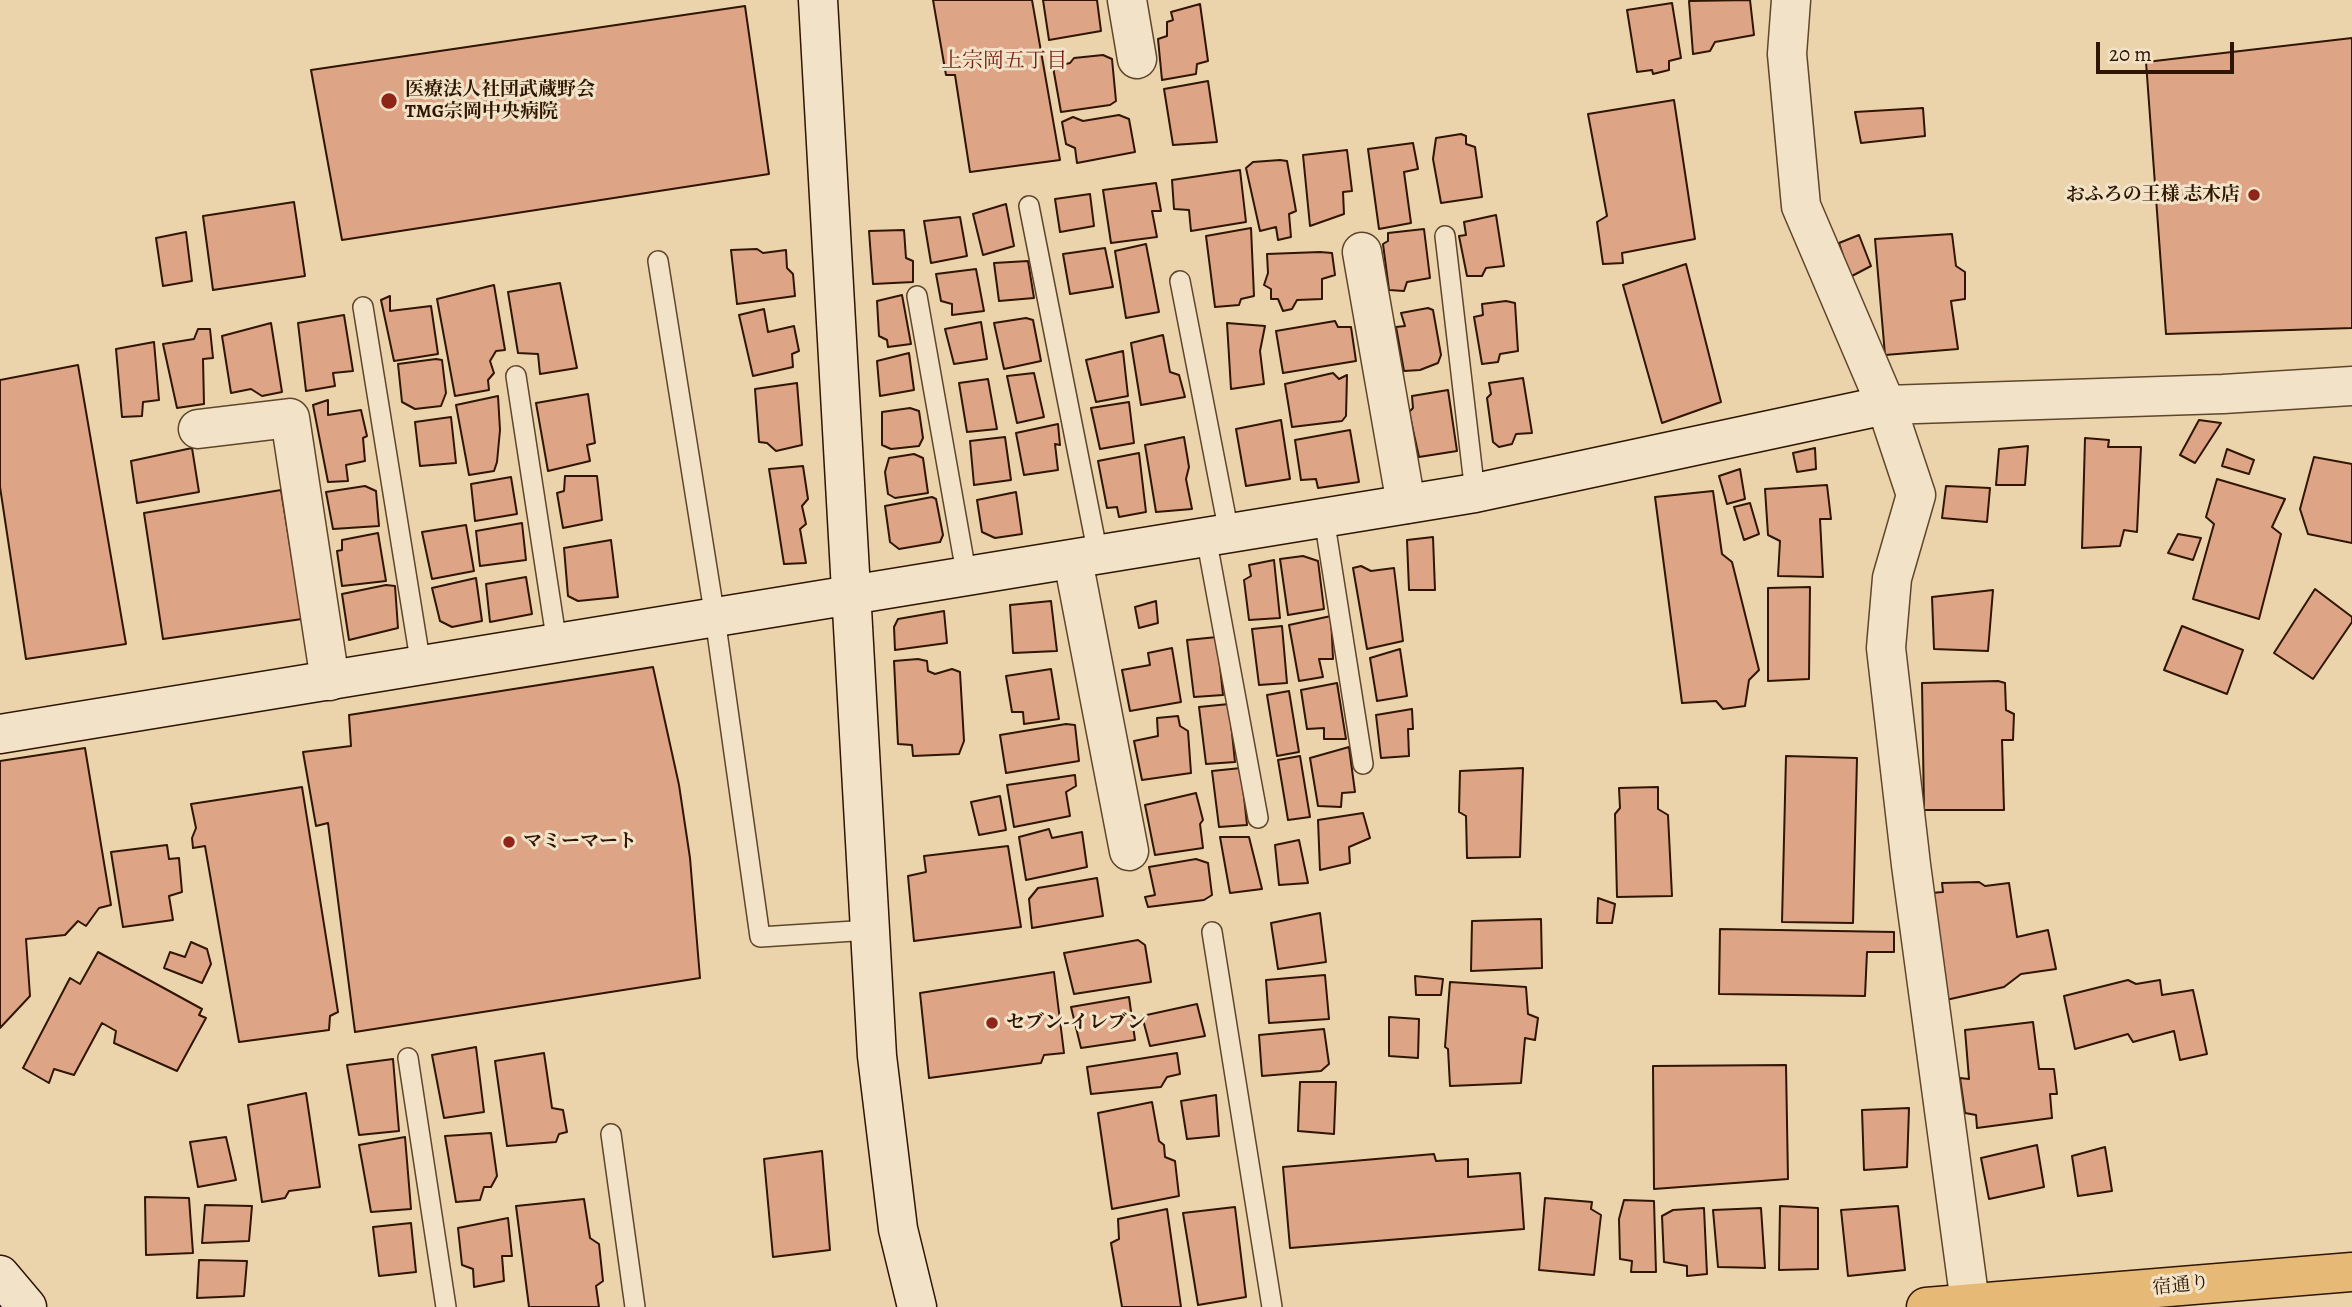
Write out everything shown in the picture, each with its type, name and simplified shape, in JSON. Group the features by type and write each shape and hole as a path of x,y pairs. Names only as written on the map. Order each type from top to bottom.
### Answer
{"main road":[{"name":"宿通り","path":"1926,1307 2230,1293 2352,1272"}],"street":[{"path":"818,0 877,1056 895,1202 917,1307"},
{"path":"1127,0 1137,59"},
{"path":"1791,0 1787,54 1801,206 1886,405 1916,495 1892,579 1886,648 1911,864 1970,1303"},
{"path":"1362,252 1406,504"},
{"path":"0,734 967,578 1475,492 1886,405 2223,394 2352,386"},
{"path":"198,429 290,418 330,681"},
{"path":"1085,557 1129,851"},
{"path":"0,1275 27,1307"}],"lane":[{"path":"1029,206 1085,557"},
{"path":"1445,236 1475,492"},
{"path":"658,261 715,618 760,937 870,930"},
{"path":"1180,281 1258,818"},
{"path":"917,296 967,578"},
{"path":"363,307 421,666"},
{"path":"516,376 557,644"},
{"path":"1324,517 1363,764"},
{"path":"1212,932 1272,1307"},
{"path":"408,1058 446,1307"},
{"path":"611,1134 635,1307"}],"building":[{"path":"933,0 1032,0 1060,160 970,172 955,75 946,75"},
{"path":"1043,0 1097,0 1101,31 1049,40"},
{"path":"1750,0 1754,35 1715,42 1710,51 1693,54 1689,1"},
{"path":"1672,3 1681,58 1669,61 1669,70 1653,74 1652,70 1637,72 1627,10"},
{"path":"1200,4 1208,61 1197,64 1196,74 1162,80 1158,39 1167,36 1167,22 1173,20 1171,12"},
{"path":"745,6 769,174 342,240 311,70"},
{"name":"おふろの王様 志木店","path":"2352,38 2352,328 2166,334 2146,62"},
{"path":"1103,55 1112,59 1116,101 1110,105 1061,112 1053,67 1070,63 1074,58"},
{"path":"1208,81 1217,142 1173,145 1164,89"},
{"path":"1674,100 1695,239 1622,253 1623,263 1603,264 1597,222 1607,216 1588,114"},
{"path":"1923,108 1925,136 1861,143 1855,112"},
{"path":"1119,115 1129,119 1135,152 1077,163 1075,148 1066,144 1062,122 1073,117 1083,121"},
{"path":"1461,134 1466,136 1466,144 1475,147 1482,197 1441,203 1433,159 1436,138"},
{"path":"1413,143 1418,169 1404,172 1411,223 1379,229 1368,149"},
{"path":"1347,150 1352,191 1343,192 1344,214 1310,226 1303,155"},
{"path":"1287,161 1296,211 1289,214 1291,237 1278,240 1276,227 1260,231 1246,168 1253,162"},
{"path":"1240,170 1246,222 1191,231 1189,210 1174,209 1172,180"},
{"path":"1156,183 1161,211 1152,211 1157,237 1111,243 1103,190"},
{"path":"1090,194 1094,226 1060,232 1055,199"},
{"path":"294,202 305,276 213,290 203,216"},
{"path":"1006,204 1014,246 983,255 973,214"},
{"path":"1496,215 1504,266 1486,268 1482,276 1467,276 1459,236 1466,235 1464,222"},
{"path":"960,217 967,256 931,263 924,221"},
{"path":"1251,228 1254,296 1241,299 1239,305 1215,307 1206,236"},
{"path":"1424,229 1430,278 1407,282 1404,291 1389,290 1383,244 1388,241 1388,233"},
{"path":"904,230 906,258 913,261 913,282 873,284 869,231"},
{"path":"186,232 192,281 163,286 156,238"},
{"path":"1952,234 1956,266 1965,272 1965,299 1951,301 1958,349 1885,355 1875,239"},
{"path":"1859,235 1871,266 1850,277 1839,243"},
{"path":"1146,244 1159,312 1126,318 1115,251"},
{"path":"1105,248 1113,287 1070,294 1063,254"},
{"path":"757,249 763,253 786,250 787,268 793,274 795,296 737,304 731,250"},
{"path":"1332,253 1335,275 1322,279 1322,299 1297,300 1292,309 1283,311 1278,299 1271,299 1271,289 1264,285 1268,273 1267,254"},
{"path":"1028,261 1034,298 999,301 994,263"},
{"path":"1686,264 1721,402 1662,423 1623,285"},
{"path":"976,269 984,311 952,315 952,304 941,301 936,274"},
{"path":"560,283 577,368 540,374 538,354 518,353 508,292"},
{"path":"494,285 505,350 496,351 490,361 494,373 488,380 489,390 455,396 437,299"},
{"path":"902,295 911,344 888,347 887,340 879,336 877,301"},
{"path":"390,296 390,311 431,306 438,354 394,361 381,300"},
{"path":"1506,301 1515,303 1518,351 1500,354 1498,362 1482,364 1474,317 1483,315 1482,304"},
{"path":"1428,308 1433,310 1441,355 1438,363 1420,370 1404,371 1396,327 1405,326 1401,313"},
{"path":"764,309 768,332 794,326 799,351 792,354 793,367 753,376 739,315"},
{"path":"344,315 353,371 333,373 335,386 306,391 298,323"},
{"path":"1026,318 1033,320 1041,361 1004,369 994,323"},
{"path":"1335,321 1338,327 1351,327 1356,361 1283,373 1276,331"},
{"path":"981,322 987,359 954,364 945,329"},
{"path":"271,323 282,392 262,396 251,389 231,393 222,336"},
{"path":"1227,323 1265,326 1260,351 1264,384 1231,389"},
{"path":"198,329 210,329 213,358 203,359 204,404 177,408 163,344 194,339"},
{"path":"1163,335 1170,372 1179,375 1185,397 1141,405 1131,343"},
{"path":"154,342 159,400 143,402 142,416 122,417 116,349"},
{"path":"1123,351 1128,396 1096,402 1086,360"},
{"path":"909,353 914,390 880,396 877,361"},
{"path":"442,360 446,393 441,406 415,409 402,402 398,364"},
{"path":"78,365 126,644 26,659 0,487 0,380"},
{"path":"1034,373 1044,417 1017,423 1007,376"},
{"path":"1333,373 1339,379 1347,375 1346,416 1342,421 1292,427 1285,384"},
{"path":"1523,378 1532,433 1516,434 1512,444 1499,447 1493,442 1487,398 1491,394 1489,383"},
{"path":"988,379 997,429 967,432 959,383"},
{"path":"797,383 802,445 776,451 767,443 759,442 755,389"},
{"path":"1448,390 1457,451 1419,457 1409,412 1413,408 1412,396"},
{"path":"588,394 595,443 587,445 590,461 548,471 536,403"},
{"path":"498,396 500,430 494,471 469,475 456,405"},
{"path":"328,400 328,415 361,410 367,436 363,438 365,461 346,465 348,481 328,482 313,405"},
{"path":"1129,402 1134,443 1100,449 1091,408"},
{"path":"910,408 919,411 923,438 919,446 891,449 882,445 882,412"},
{"path":"451,417 456,463 420,466 415,422"},
{"path":"1281,420 1290,479 1246,486 1236,429"},
{"path":"2199,420 2221,423 2195,463 2180,455"},
{"path":"1058,424 1060,445 1055,444 1058,470 1024,475 1016,433"},
{"path":"1350,430 1359,482 1318,488 1316,479 1301,480 1295,440"},
{"path":"1005,437 1011,480 974,485 970,441"},
{"path":"1184,437 1189,467 1186,479 1192,509 1156,512 1145,445"},
{"path":"2085,438 2109,440 2108,447 2141,447 2137,532 2124,530 2120,546 2082,548"},
{"path":"2028,446 2025,485 1996,485 1999,449"},
{"path":"192,448 199,492 137,503 131,461"},
{"path":"1815,448 1816,469 1797,472 1793,453"},
{"path":"2227,449 2254,460 2249,474 2222,466"},
{"path":"1139,453 1146,512 1119,517 1117,507 1107,508 1098,461"},
{"path":"914,454 923,458 928,493 895,498 888,494 885,472 889,458"},
{"path":"2314,457 2352,464 2352,543 2308,534 2300,509"},
{"path":"803,466 808,499 802,506 806,524 800,529 806,563 784,564 769,469"},
{"path":"1740,469 1745,499 1727,504 1719,476"},
{"path":"565,476 597,476 602,520 563,528 557,493 564,491"},
{"path":"511,477 517,514 475,521 471,484"},
{"path":"2217,479 2285,499 2272,527 2281,534 2259,619 2193,599 2214,524 2206,517"},
{"path":"1827,485 1831,519 1820,519 1823,577 1778,576 1780,541 1768,535 1765,489"},
{"path":"365,486 376,491 379,526 333,529 326,492"},
{"path":"1946,486 1990,488 1987,522 1942,518"},
{"path":"281,490 302,619 163,639 144,513"},
{"path":"1713,491 1722,554 1732,562 1759,670 1749,680 1745,706 1723,709 1716,701 1682,703 1655,497"},
{"path":"1016,492 1022,534 995,538 982,532 977,500"},
{"path":"932,497 936,499 943,535 940,542 899,549 890,542 885,506"},
{"path":"1750,503 1759,534 1744,540 1734,507"},
{"path":"522,523 526,560 480,566 476,531"},
{"path":"466,525 474,571 432,579 422,532"},
{"path":"378,533 386,581 342,586 337,551 342,550 342,540"},
{"path":"2178,534 2201,538 2193,560 2168,553"},
{"path":"1433,537 1435,590 1409,590 1407,540"},
{"path":"611,540 618,597 578,601 568,596 564,548"},
{"path":"1303,556 1318,561 1324,609 1288,615 1280,559"},
{"path":"1274,560 1280,618 1249,620 1244,580 1251,576 1249,565"},
{"path":"1361,566 1371,571 1394,568 1403,641 1367,649 1353,568"},
{"path":"526,577 532,614 490,622 486,584"},
{"path":"476,578 482,621 452,627 440,621 432,588"},
{"path":"386,585 395,586 398,628 349,640 342,594"},
{"path":"1810,587 1809,679 1768,681 1768,588"},
{"path":"2315,589 2352,617 2352,622 2313,679 2274,653"},
{"path":"1993,590 1988,651 1934,649 1932,597"},
{"path":"1051,601 1057,651 1013,653 1010,605"},
{"path":"1156,601 1158,623 1139,628 1135,607"},
{"path":"944,611 947,643 895,650 894,627 898,619"},
{"path":"1331,616 1333,659 1319,659 1323,677 1299,681 1289,625"},
{"path":"1282,626 1287,683 1259,685 1252,629"},
{"path":"2182,626 2243,650 2227,694 2164,670"},
{"path":"1217,637 1223,695 1194,697 1187,640"},
{"path":"1172,648 1181,702 1130,711 1122,670 1150,665 1148,653"},
{"path":"1400,649 1407,696 1377,701 1370,658"},
{"path":"894,661 927,661 928,671 935,674 952,669 960,672 964,741 959,754 913,756 912,745 898,744"},
{"name":"マミーマート","path":"653,667 679,785 690,858 700,978 355,1032 328,823 316,826 303,752 351,746 349,715"},
{"path":"1051,669 1059,719 1024,724 1023,712 1012,712 1006,676"},
{"path":"1337,683 1346,739 1324,739 1324,728 1307,729 1301,690"},
{"path":"1922,683 2005,683 2006,710 2014,714 2013,740 2002,740 2004,810 1924,810"},
{"path":"1289,691 1299,752 1277,756 1267,695"},
{"path":"1229,704 1235,762 1206,764 1199,707"},
{"path":"1412,709 1413,729 1408,729 1409,756 1381,758 1376,715"},
{"path":"1178,716 1180,726 1188,731 1191,773 1142,780 1134,741 1158,736 1157,718"},
{"path":"1066,724 1075,725 1079,761 1006,773 1000,735"},
{"path":"1349,747 1355,792 1342,793 1341,807 1318,806 1310,758"},
{"path":"85,748 111,905 99,908 86,926 78,921 65,935 26,939 30,996 0,1028 0,761"},
{"path":"1300,756 1310,817 1288,820 1278,760"},
{"path":"1786,756 1857,758 1853,923 1782,922"},
{"path":"1241,768 1247,825 1219,827 1212,771"},
{"path":"1523,768 1520,857 1467,858 1466,816 1459,812 1460,771"},
{"path":"1075,775 1076,786 1066,792 1070,816 1014,827 1007,785"},
{"path":"302,787 338,1012 330,1016 329,1030 239,1042 205,846 193,848 192,838 196,828 191,804"},
{"path":"1658,787 1658,809 1668,815 1672,896 1617,897 1615,814 1620,808 1619,788"},
{"path":"1196,793 1203,820 1200,824 1203,848 1155,855 1145,805"},
{"path":"1000,796 1006,830 979,835 971,802"},
{"path":"1363,813 1370,838 1349,847 1350,863 1320,870 1318,820"},
{"path":"1049,829 1052,838 1082,832 1087,867 1026,880 1019,837"},
{"path":"1220,837 1249,837 1262,889 1230,893"},
{"path":"1299,840 1308,883 1279,885 1275,845"},
{"path":"167,845 169,859 179,858 182,892 169,896 173,920 123,927 111,852"},
{"path":"1008,846 1021,927 914,941 908,876 926,872 924,856"},
{"path":"1196,859 1208,863 1212,895 1204,900 1148,907 1145,897 1155,895 1149,867"},
{"path":"1097,878 1103,916 1032,928 1029,899 1038,888"},
{"path":"1979,882 1985,886 2009,883 2017,937 2048,930 2056,969 2021,974 2004,987 1946,1000 1931,893 1943,892 1942,883"},
{"path":"1598,898 1615,904 1612,923 1597,923"},
{"path":"1320,913 1326,962 1278,969 1271,923"},
{"path":"1541,919 1542,968 1471,971 1472,921"},
{"path":"1720,929 1894,932 1894,952 1867,952 1865,996 1719,994"},
{"path":"1138,940 1145,945 1151,982 1074,994 1064,953"},
{"path":"191,942 207,949 211,964 202,983 164,968 170,952 185,957"},
{"path":"98,952 202,1009 199,1015 206,1018 177,1071 114,1043 116,1031 102,1023 74,1075 54,1069 49,1083 23,1068 70,978 80,984"},
{"name":"セブン-イレブン","path":"1054,972 1064,1053 1044,1055 1041,1063 929,1078 920,993"},
{"path":"1325,975 1329,1019 1269,1023 1266,980"},
{"path":"1415,976 1443,979 1441,995 1416,995"},
{"path":"2128,980 2136,984 2160,980 2162,995 2193,990 2207,1054 2180,1060 2174,1031 2133,1042 2128,1034 2075,1049 2064,996"},
{"path":"1450,982 1526,987 1528,1014 1538,1018 1535,1040 1525,1038 1521,1083 1450,1086 1448,1049 1445,1047"},
{"path":"1129,997 1135,1040 1081,1048 1071,1007"},
{"path":"1197,1004 1205,1036 1150,1046 1142,1016"},
{"path":"1389,1017 1419,1019 1418,1058 1389,1056"},
{"path":"2033,1022 2039,1069 2054,1069 2057,1094 2050,1094 2052,1118 1977,1128 1976,1115 1965,1113 1960,1078 1969,1079 1965,1030"},
{"path":"1324,1029 1329,1064 1321,1071 1262,1076 1259,1035"},
{"path":"476,1047 484,1112 444,1118 432,1055"},
{"path":"544,1053 552,1108 563,1110 567,1132 559,1134 556,1142 507,1146 495,1061"},
{"path":"1177,1053 1180,1074 1167,1077 1161,1087 1091,1094 1087,1067"},
{"path":"393,1059 399,1131 359,1135 347,1065"},
{"path":"1786,1065 1788,1179 1654,1189 1653,1066"},
{"path":"1300,1082 1336,1082 1334,1134 1298,1131"},
{"path":"306,1093 320,1187 289,1191 285,1198 262,1202 248,1105"},
{"path":"1216,1095 1219,1136 1187,1139 1181,1101"},
{"path":"1152,1102 1159,1141 1164,1145 1165,1157 1175,1161 1179,1196 1112,1209 1098,1113"},
{"path":"1909,1108 1907,1167 1864,1170 1862,1110"},
{"path":"491,1133 497,1176 491,1187 484,1187 480,1200 456,1202 445,1136"},
{"path":"226,1137 236,1180 198,1187 190,1142"},
{"path":"405,1137 411,1209 371,1212 359,1145"},
{"path":"2037,1145 2044,1187 1989,1199 1981,1158"},
{"path":"2105,1147 2112,1191 2078,1196 2072,1156"},
{"path":"822,1151 830,1250 773,1257 764,1159"},
{"path":"1434,1154 1436,1161 1468,1159 1468,1177 1520,1173 1524,1229 1290,1248 1283,1167"},
{"path":"145,1197 189,1198 193,1253 146,1255"},
{"path":"1545,1198 1592,1202 1591,1209 1601,1215 1594,1275 1539,1270"},
{"path":"584,1199 590,1238 599,1244 603,1281 596,1286 599,1307 529,1307 516,1206"},
{"path":"1624,1200 1654,1201 1656,1272 1631,1272 1632,1261 1620,1259 1619,1219"},
{"path":"205,1205 252,1206 249,1241 202,1243"},
{"path":"1780,1206 1818,1208 1818,1269 1779,1270"},
{"path":"1898,1206 1905,1270 1848,1276 1841,1210"},
{"path":"1235,1207 1246,1297 1198,1305 1183,1213"},
{"path":"1704,1208 1707,1274 1687,1276 1687,1266 1664,1262 1662,1216 1673,1210"},
{"path":"1761,1208 1765,1268 1718,1267 1713,1210"},
{"path":"1167,1209 1181,1307 1122,1307 1111,1243 1119,1239 1118,1219"},
{"path":"508,1218 512,1256 502,1256 504,1281 474,1287 473,1269 462,1265 458,1228"},
{"path":"411,1223 416,1272 379,1276 373,1227"},
{"path":"199,1260 247,1261 244,1296 197,1298"}],"place":[{"name":"医療法人社団武蔵野会 TMG宗岡中央病院","path":"389,101"},
{"name":"おふろの王様 志木店","path":"2254,195"},
{"name":"マミーマート","path":"509,842"},
{"name":"セブン-イレブン","path":"992,1023"}],"district":[{"name":"上宗岡五丁目","path":"1004,62"}]}
